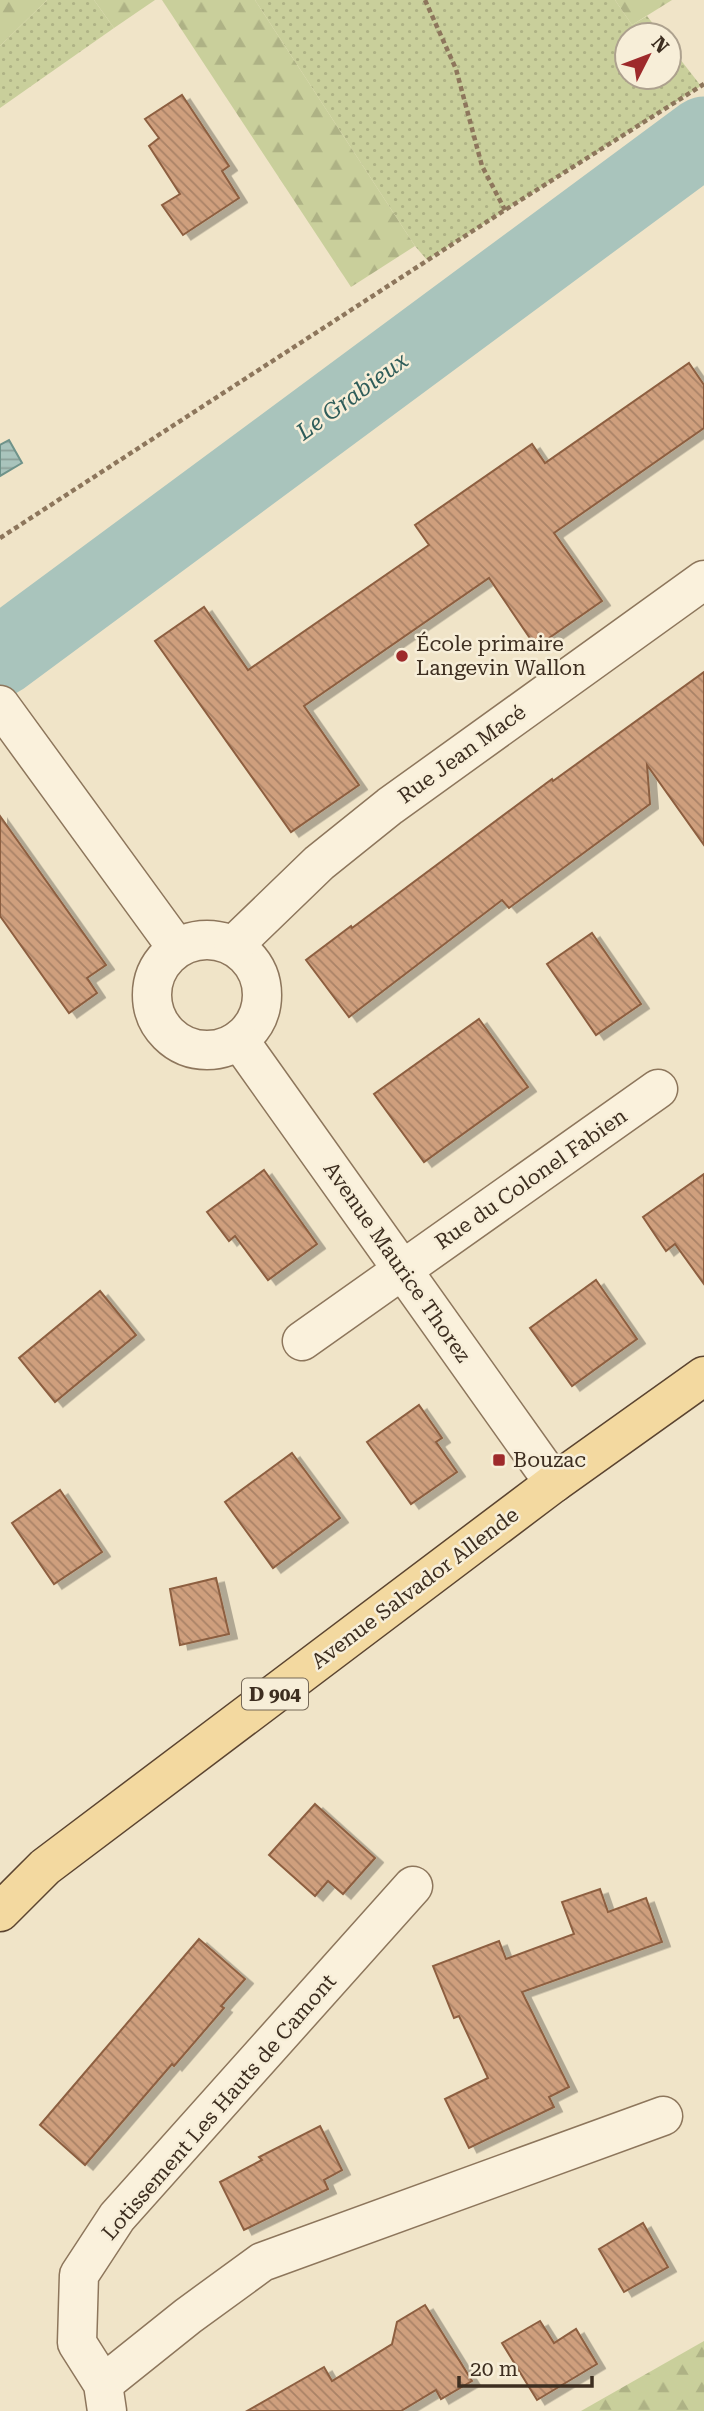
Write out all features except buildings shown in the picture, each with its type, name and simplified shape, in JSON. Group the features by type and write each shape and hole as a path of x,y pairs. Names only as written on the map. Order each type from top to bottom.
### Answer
{"main road":[{"name":"Avenue Salvador Allende","path":"0,1912 46,1867 554,1483 704,1376"}],"street":[{"name":"Rue Jean Macé","path":"233,946 319,863 390,806 704,580"},
{"path":"6,725 177,948"},
{"path":"205,940 233,946 247,957 258,974 262,992 261,1010 253,1027 239,1041 223,1048 206,1051 181,1043 161,1026 153,1010 151,993 155,975 164,960 177,948 190,942 205,940"},
{"name":"Avenue Maurice Thorez","path":"239,1041 554,1483"},
{"name":"Rue du Colonel Fabien","path":"302,1341 658,1089"},
{"name":"Lotissement Les Hauts de Camont","path":"413,1886 117,2217 79,2275 77,2343 105,2397 188,2316 262,2262 663,2116"}],"path":[{"path":"425,0 456,69 482,166 505,210"},
{"path":"0,538 704,84"}],"green space":[{"path":"0,0 47,0 0,46"},
{"path":"47,0 94,0 114,28 0,108 0,46"},
{"path":"94,0 155,0 114,28"},
{"path":"162,0 255,0 415,246 351,287"},
{"path":"255,0 615,0 629,21 613,21 613,91 683,91 683,63 701,86 427,260 415,246"},
{"path":"615,0 672,0 638,21 629,21"},
{"path":"647,16 651,21 639,21"},
{"path":"704,2341 704,2411 581,2411"}],"water":[{"path":"9,440 22,463 0,476 0,445"}],"waterway":[{"name":"Le Grabieux","path":"0,657 704,136"}],"place":[{"name":"École primaire Langevin Wallon","path":"402,656"},
{"name":"Bouzac","path":"499,1460"}]}
